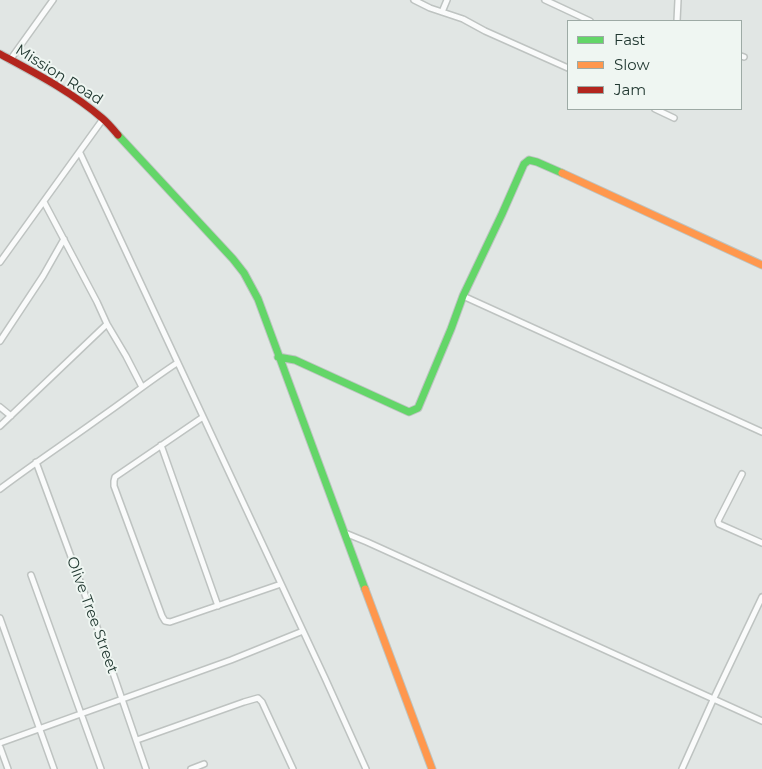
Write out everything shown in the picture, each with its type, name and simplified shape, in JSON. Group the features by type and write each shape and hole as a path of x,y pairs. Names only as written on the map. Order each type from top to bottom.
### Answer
{"street":[{"path":"10,60 53,0"},
{"path":"414,0 430,8 463,19 485,31 567,66"},
{"path":"442,12 447,0"},
{"path":"545,0 586,20"},
{"path":"676,20 677,0"},
{"name":"Mission Road","path":"0,54 64,91 104,119 206,228 238,266 247,280 258,299 432,769"},
{"path":"657,110 674,118"},
{"path":"0,262 104,119"},
{"path":"80,153 366,769"},
{"path":"278,357 295,360 409,412 418,408 452,329 463,296 524,164 529,160 762,265"},
{"path":"44,202 142,387"},
{"path":"0,341 43,276 64,239"},
{"path":"463,296 762,432"},
{"path":"0,426 107,324"},
{"path":"0,489 177,363"},
{"path":"0,408 11,416"},
{"path":"203,417 115,477 114,481 114,486 162,616 165,621 170,622 281,584"},
{"path":"161,446 218,606"},
{"name":"Olive Tree Street","path":"36,462 146,769"},
{"path":"742,474 718,521 719,524 762,543"},
{"path":"345,533 362,539 762,721"},
{"path":"31,575 101,769"},
{"path":"682,769 762,597"},
{"path":"0,618 54,769"},
{"path":"8,769 0,745 122,698 231,660 303,631"},
{"path":"136,740 258,698 262,702 293,769"},
{"path":"191,769 204,764"}],"traffic: fast":[{"path":"118,135 244,273 258,299 365,589"},
{"path":"278,357 295,360 409,412 418,408 463,296 524,164 529,160 562,173"}],"traffic: slow":[{"path":"562,173 762,265"},
{"path":"365,589 432,769"}],"traffic: jam":[{"path":"0,54 53,83 78,100 104,120 118,135"}]}
